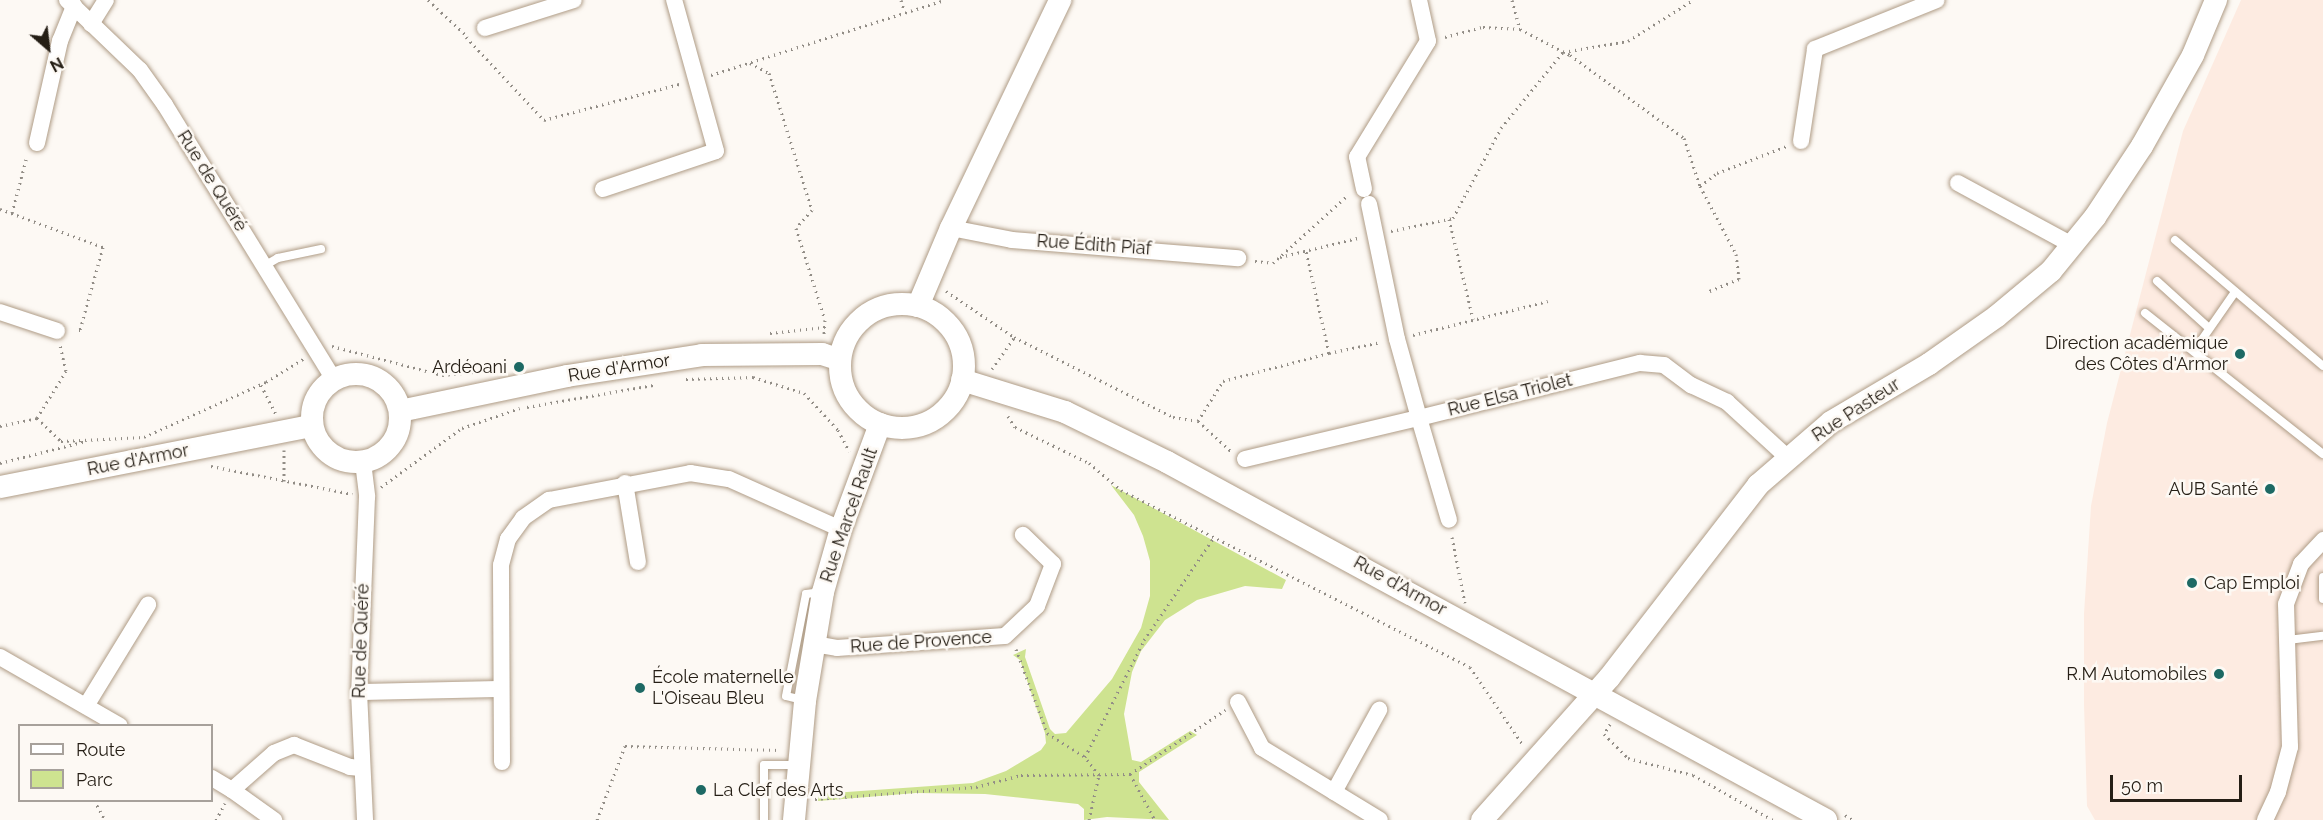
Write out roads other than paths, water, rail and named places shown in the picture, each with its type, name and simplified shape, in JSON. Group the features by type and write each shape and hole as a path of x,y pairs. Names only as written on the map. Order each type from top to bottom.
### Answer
{"main road":[{"path":"918,306 951,228 1060,0"},
{"name":"Rue Pasteur","path":"1482,820 1594,695 1736,511 1787,457 1831,422 1929,364 1997,316 2051,271 2142,146 2193,55 2216,0"},
{"path":"918,306 936,314 954,334 972,382 940,415 922,425 901,428 880,424 862,414 849,399 831,357 867,315 883,307 918,306"},
{"name":"Rue d'Armor","path":"400,411 567,376 702,355 831,357"},
{"path":"362,374 375,378 387,386 400,411 396,439 387,450 363,462 342,460 325,450 312,426 316,399 334,380 362,374"},
{"name":"Rue d'Armor","path":"972,382 1065,412 1126,442 1460,620 1826,820"},
{"name":"Rue Marcel Rault","path":"795,810 805,700 822,592 841,529 880,424"},
{"name":"Rue d'Armor","path":"0,487 312,426"}],"street":[{"path":"91,24 106,0"},
{"path":"484,28 574,0"},
{"path":"603,189 716,152 674,0"},
{"path":"1419,0 1428,41 1356,157 1376,234 1397,339 1449,520"},
{"path":"1801,141 1815,49 1937,0"},
{"path":"37,142 70,3"},
{"name":"Rue de Quéré","path":"70,3 140,70 165,105 334,380"},
{"path":"1958,183 2072,244"},
{"name":"Rue Édith Piaf","path":"951,228 1012,240 1238,258"},
{"path":"0,312 57,331"},
{"name":"Rue Elsa Triolet","path":"1245,459 1648,363 1664,365 1691,385 1727,402 1787,457"},
{"name":"Rue de Quéré","path":"363,462 367,497 359,692 361,768 366,820"},
{"path":"502,762 501,565 508,538 523,518 549,500 625,483 690,473 729,479 841,529"},
{"path":"625,483 638,562"},
{"name":"Rue de Provence","path":"814,644 837,648 1005,636 1037,606 1053,564 1023,535"},
{"path":"2265,820 2278,792 2290,747 2286,604 2301,564 2323,540"},
{"path":"86,706 148,605"},
{"path":"0,657 117,724"},
{"path":"359,692 501,689"},
{"path":"1238,702 1262,748 1380,820"},
{"path":"1334,792 1379,710"},
{"path":"232,790 274,753 294,745 350,767 361,768"},
{"path":"213,779 274,820"}],"lane":[{"path":"2175,240 2323,366"},
{"path":"264,266 278,258 321,249"},
{"path":"2157,281 2209,328"},
{"path":"2194,351 2235,292"},
{"path":"2145,313 2323,454"},
{"path":"2323,577 2323,599"},
{"path":"805,700 786,696 806,594 822,592"},
{"path":"2288,640 2323,636"},
{"path":"764,820 764,765 799,758"}],"place":[{"name":"Direction académique des Côtes d'Armor","path":"2240,354"},
{"name":"Ardéoani","path":"519,367"},
{"name":"AUB Santé","path":"2270,489"},
{"name":"Cap Emploi","path":"2192,583"},
{"name":"R.M Automobiles","path":"2219,674"},
{"name":"École maternelle L'Oiseau Bleu","path":"640,688"},
{"name":"La Clef des Arts","path":"701,790"}]}
